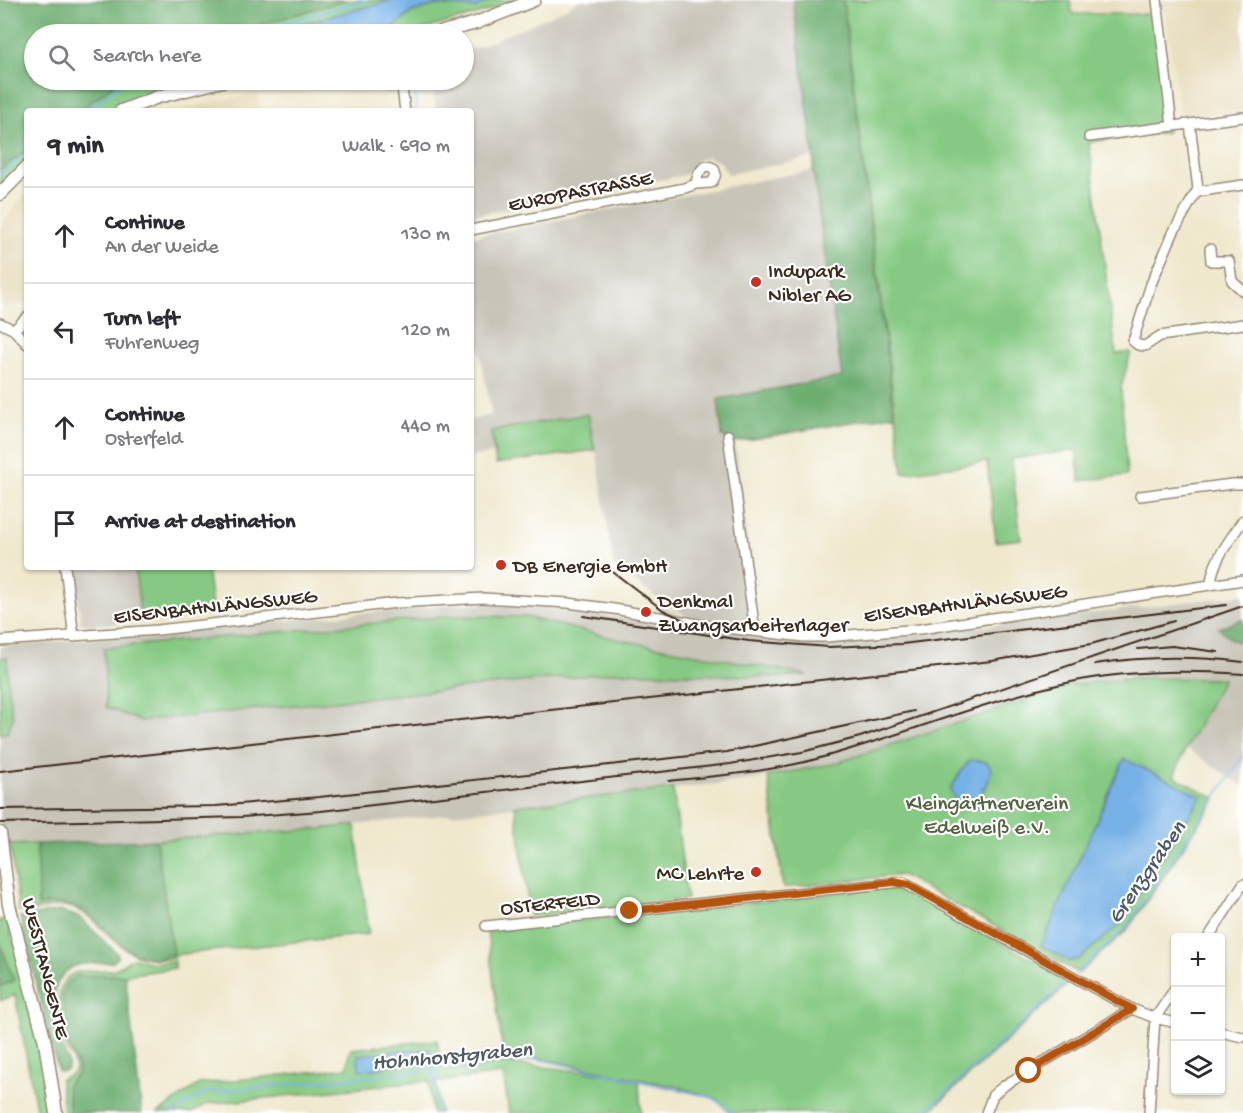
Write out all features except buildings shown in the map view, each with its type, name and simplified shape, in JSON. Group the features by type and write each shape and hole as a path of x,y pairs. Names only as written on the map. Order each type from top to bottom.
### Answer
{"main road":[{"path":"471,24 534,0"},
{"path":"130,108 185,90"},
{"path":"0,194 24,170"},
{"name":"WESTTANGENTE","path":"0,833 9,905 45,1042 56,1113"}],"street":[{"path":"1157,0 1173,126"},
{"path":"402,90 405,108"},
{"path":"1089,137 1243,117"},
{"path":"1190,124 1198,189 1174,231 1151,284 1134,341 1138,345 1145,346 1160,336 1243,324"},
{"name":"EUROPASTRASSE","path":"474,229 696,184"},
{"path":"1198,189 1202,191 1243,184"},
{"path":"1210,249 1211,261 1229,261 1232,281 1243,291"},
{"path":"14,330 24,320"},
{"path":"0,323 14,330 24,341"},
{"path":"728,435 755,631"},
{"path":"1140,496 1243,484"},
{"path":"1211,585 1215,567 1243,520"},
{"path":"65,570 74,637"},
{"name":"EISENBAHNLÄNGSWEG","path":"0,640 74,637 241,622 397,603 483,598 523,599 591,606 804,637 920,629 1243,580"},
{"name":"OSTERFELD","path":"486,926 902,882 1132,1009 1171,1022"},
{"path":"1211,933 1243,884"},
{"path":"1149,1113 1155,1018 1171,994"},
{"path":"986,1113 993,1095 1005,1086 1132,1009"},
{"path":"1225,1033 1243,1037"}],"shaded area":[{"path":"580,0 793,0 814,157 728,174 719,161 707,157 700,159 685,175 474,215 474,108 436,108 433,90 474,90 474,48 557,13"},
{"path":"1070,0 1243,0 1243,110 1185,118 1180,112 1165,14 1072,14"},
{"path":"258,93 260,108 187,108"},
{"path":"813,170 842,377 722,436 735,442 744,507 752,601 751,628 807,640 922,634 1243,595 1243,619 1220,628 1232,640 1243,643 1243,786 1186,748 1223,679 1145,678 1072,684 833,764 751,780 320,829 156,840 0,845 0,647 462,604 522,604 657,623 661,605 689,620 704,622 689,617 658,599 616,567 614,569 598,462 588,415 491,431 495,453 474,456 474,419 492,415 476,333 479,327 474,290 474,236"},
{"path":"24,196 24,304 1,308 0,227"},
{"path":"73,570 135,570 142,622 88,625 81,623"}],"green space":[{"path":"0,0 346,0 263,24 24,24 24,90 107,90 83,108 24,108 24,152 0,170"},
{"path":"346,0 514,0 479,14 442,24 263,24"},
{"path":"793,0 843,0 894,415 735,442 722,436 718,399 842,377 813,170 814,157"},
{"path":"843,0 1070,0 1072,14 1155,14 1167,132 1089,142 1116,354 1131,352 1121,388 1127,475 1080,481 1076,450 1011,459 1021,539 996,542 987,462 903,473"},
{"path":"107,90 180,90 124,108 83,108"},
{"path":"24,152 24,167 0,189 0,170"},
{"path":"588,414 595,450 496,464 491,431"},
{"path":"135,570 207,570 213,613 141,621"},
{"path":"452,616 526,617 621,640 807,675 779,677 619,672 140,721 106,707 104,648"},
{"path":"1243,619 1243,643 1232,640 1219,628"},
{"path":"7,657 8,689 13,718 7,733 0,733 0,658"},
{"name":"Kleingärtnerverein Edelweiß e.V.","path":"1145,678 1223,679 1186,748 1174,776 1216,799 1127,930 1079,973 902,875 783,888 768,776 833,764 1072,685"},
{"path":"673,789 687,899 530,916 515,806"},
{"path":"355,825 369,934 173,955 156,840"},
{"path":"156,840 173,955 154,958 137,954 124,947 91,916 77,908 60,904 38,906 37,844"},
{"path":"37,844 38,906 68,904 74,906 173,955 174,959 161,959 133,954 87,916 70,907 19,911 10,845"},
{"path":"900,886 1071,981 928,1113 730,1113 716,1099 682,1088 538,1058 504,1061 487,931"},
{"path":"60,911 79,917 118,954 118,958 113,962 74,966 62,975 57,984 54,1004 68,1060 68,1069 61,1072 58,1071 20,917"},
{"path":"6,918 38,1025 53,1113 37,1113 15,995 0,1001 0,986 14,981 0,943 0,920"},
{"path":"0,943 14,981 0,986"},
{"path":"134,958 152,963 174,962 175,968 125,975 77,976 70,1047 77,1061 78,1073 67,1085 70,1113 64,1113 60,1080 73,1073 75,1068 66,1046 59,1013 60,992 63,984 68,976 77,972 117,968"},
{"path":"125,975 142,1113 70,1113 67,1085 78,1074 78,1067 67,1040 62,997 67,983 77,976"},
{"path":"437,1040 442,1070 506,1063 607,1074 639,1082 641,1113 509,1113 503,1074 436,1082 440,1113 432,1113 429,1081 207,1104 192,1113 158,1113 199,1084 347,1068 350,1049"}],"water":[{"path":"392,0 490,0 476,8 436,5 412,12 398,24 301,24"},
{"path":"1124,759 1202,796 1119,925 1078,960 1074,959 1071,962 1041,946"},
{"path":"970,760 986,762 992,769 986,788 982,787 984,795 976,808 960,804 950,790"},
{"path":"430,1049 431,1063 392,1065 391,1051"},
{"path":"384,1053 385,1068 359,1070 358,1055"}],"waterway":[{"path":"281,24 366,0"},
{"path":"89,108 113,90"},
{"path":"415,90 416,108"},
{"path":"0,174 24,156"},
{"name":"Grenzgraben","path":"1075,975 1125,929 1243,757"},
{"name":"Grenzgraben","path":"924,1113 1070,979"},
{"name":"Hohnhorstgraben","path":"172,1113 204,1093 538,1059 712,1097 732,1113"},
{"path":"433,1069 439,1113"}],"railway":[{"path":"613,572 663,610 702,629"},
{"path":"583,616 749,641 829,647 902,644 1226,605"},
{"path":"0,823 242,817 321,811 730,764 802,752 860,737 1243,606"},
{"path":"0,771 992,661 1091,644 1174,621"},
{"path":"1138,649 1172,646 1218,652"},
{"path":"1095,664 1132,659 1169,658 1243,662"},
{"path":"669,781 757,771 809,761 1004,699 1092,678 1157,672 1243,674"},
{"path":"0,809 216,806 319,797 727,752 914,711"}],"place":[{"name":"Indupark Nibler AG","path":"756,282"},
{"name":"DB Energie GmbH","path":"501,565"},
{"name":"Denkmal Zwangsarbeiterlager","path":"646,612"},
{"name":"MC Lehrte","path":"756,872"}],"route":[{"path":"630,911 902,882 1132,1009 1029,1071"}]}
